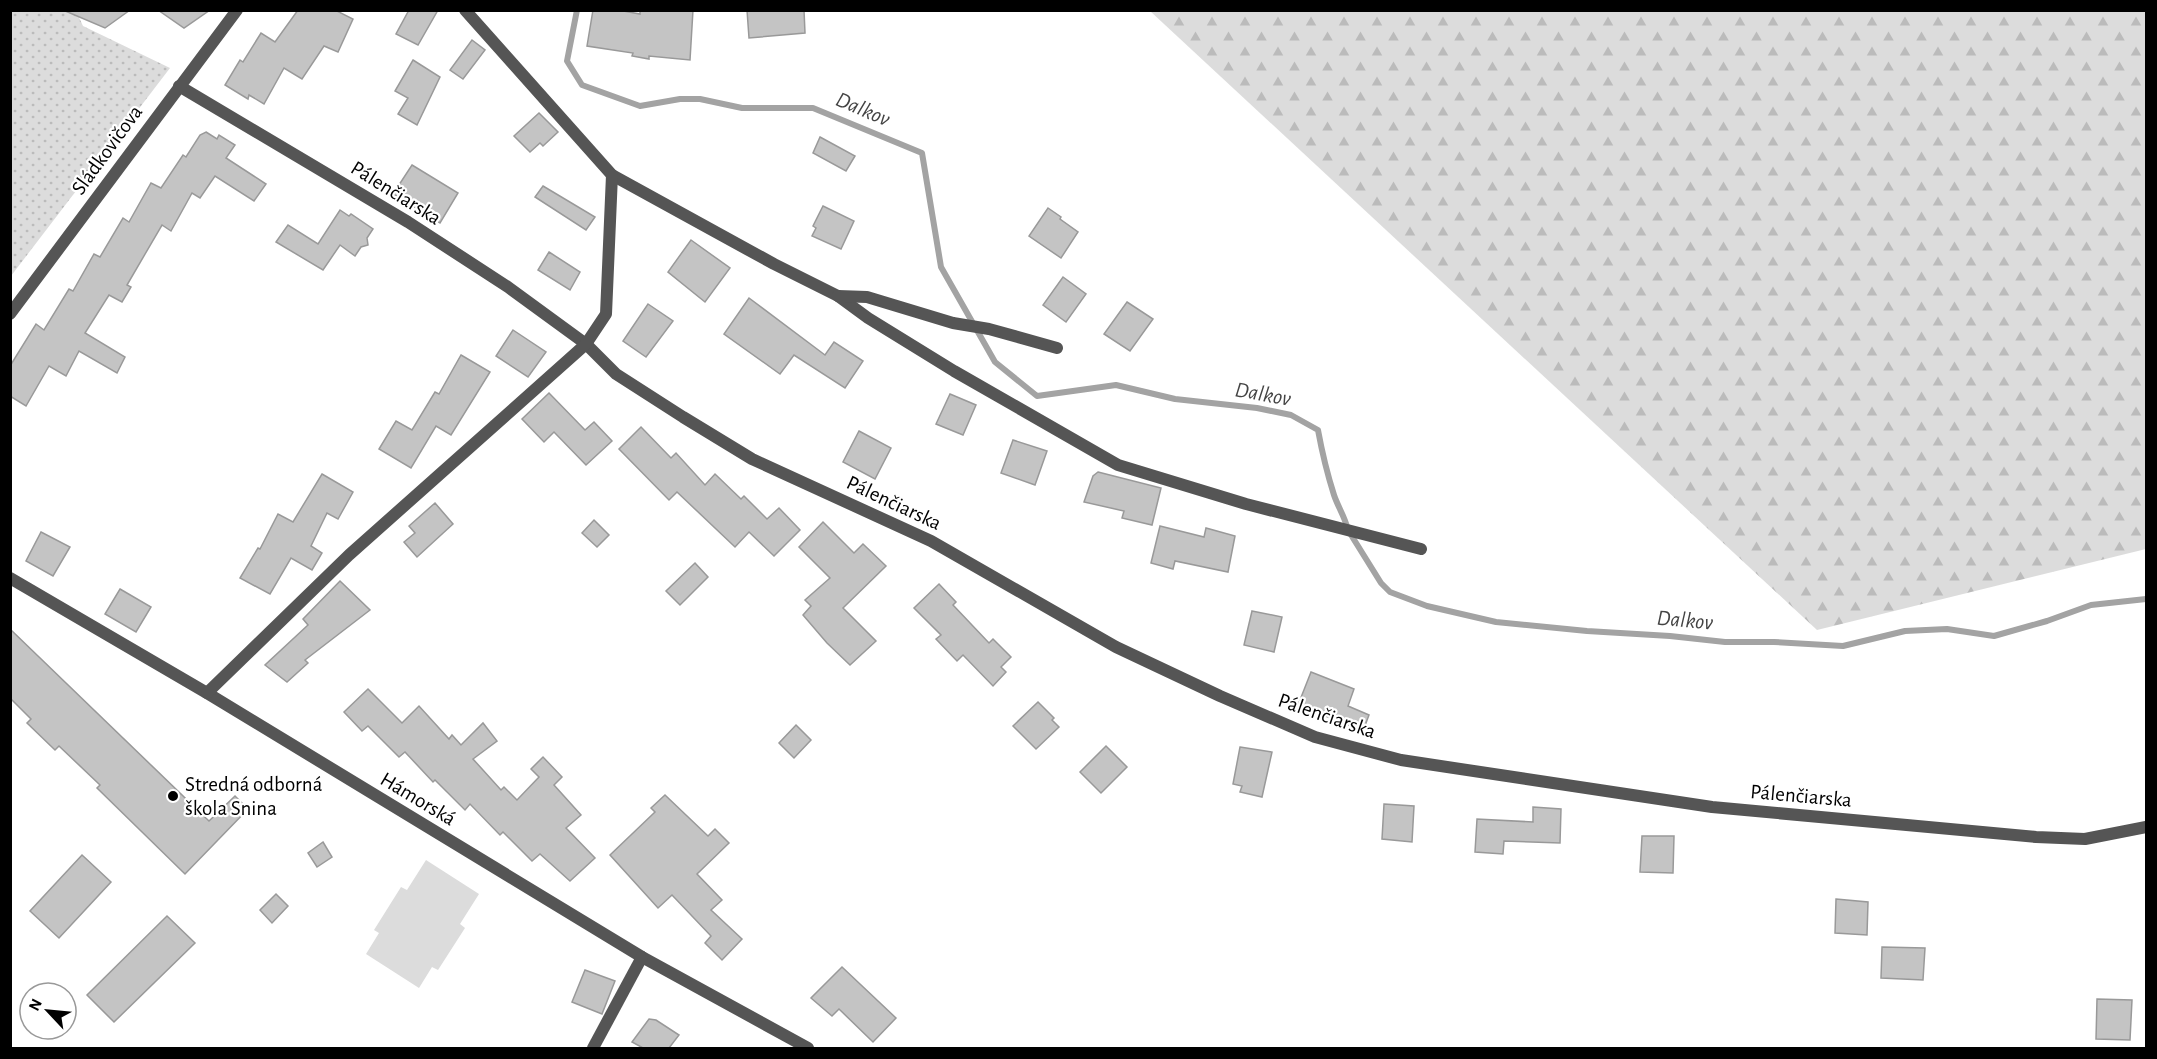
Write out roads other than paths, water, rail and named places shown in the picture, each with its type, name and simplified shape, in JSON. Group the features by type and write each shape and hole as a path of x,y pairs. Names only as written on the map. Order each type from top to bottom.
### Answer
{"street":[{"name":"Sládkovičova","path":"10,314 237,10"},
{"path":"465,10 612,176 838,296 868,318 954,371 1118,465 1246,504 1421,549"},
{"name":"Pálenčiarska","path":"179,86 408,222 508,287 586,344 616,374 752,459 931,541 1116,647 1315,737 1401,760 1712,807 2036,837 2085,839 2146,827"},
{"path":"207,693 349,555 586,344 606,314 612,176"},
{"path":"838,296 867,297 953,323 989,329 1057,348"},
{"name":"Hámorská","path":"10,578 207,693 642,957 808,1048"},
{"path":"593,1048 642,957"}],"waterway":[{"name":"Dalkov","path":"577,10 567,61 582,85 640,106 680,99 700,99 742,108 813,108 922,153 941,267 995,362 1037,396 1116,385 1175,399 1257,408 1291,415 1318,430 1331,487 1348,530 1381,583 1390,592 1427,606 1496,622 1587,631 1725,642 1843,646 1905,631 1947,629 1994,636 2047,621 2091,605 2146,599"}],"place":[{"name":"Stredná odborná škola Snina","path":"173,796"}]}
